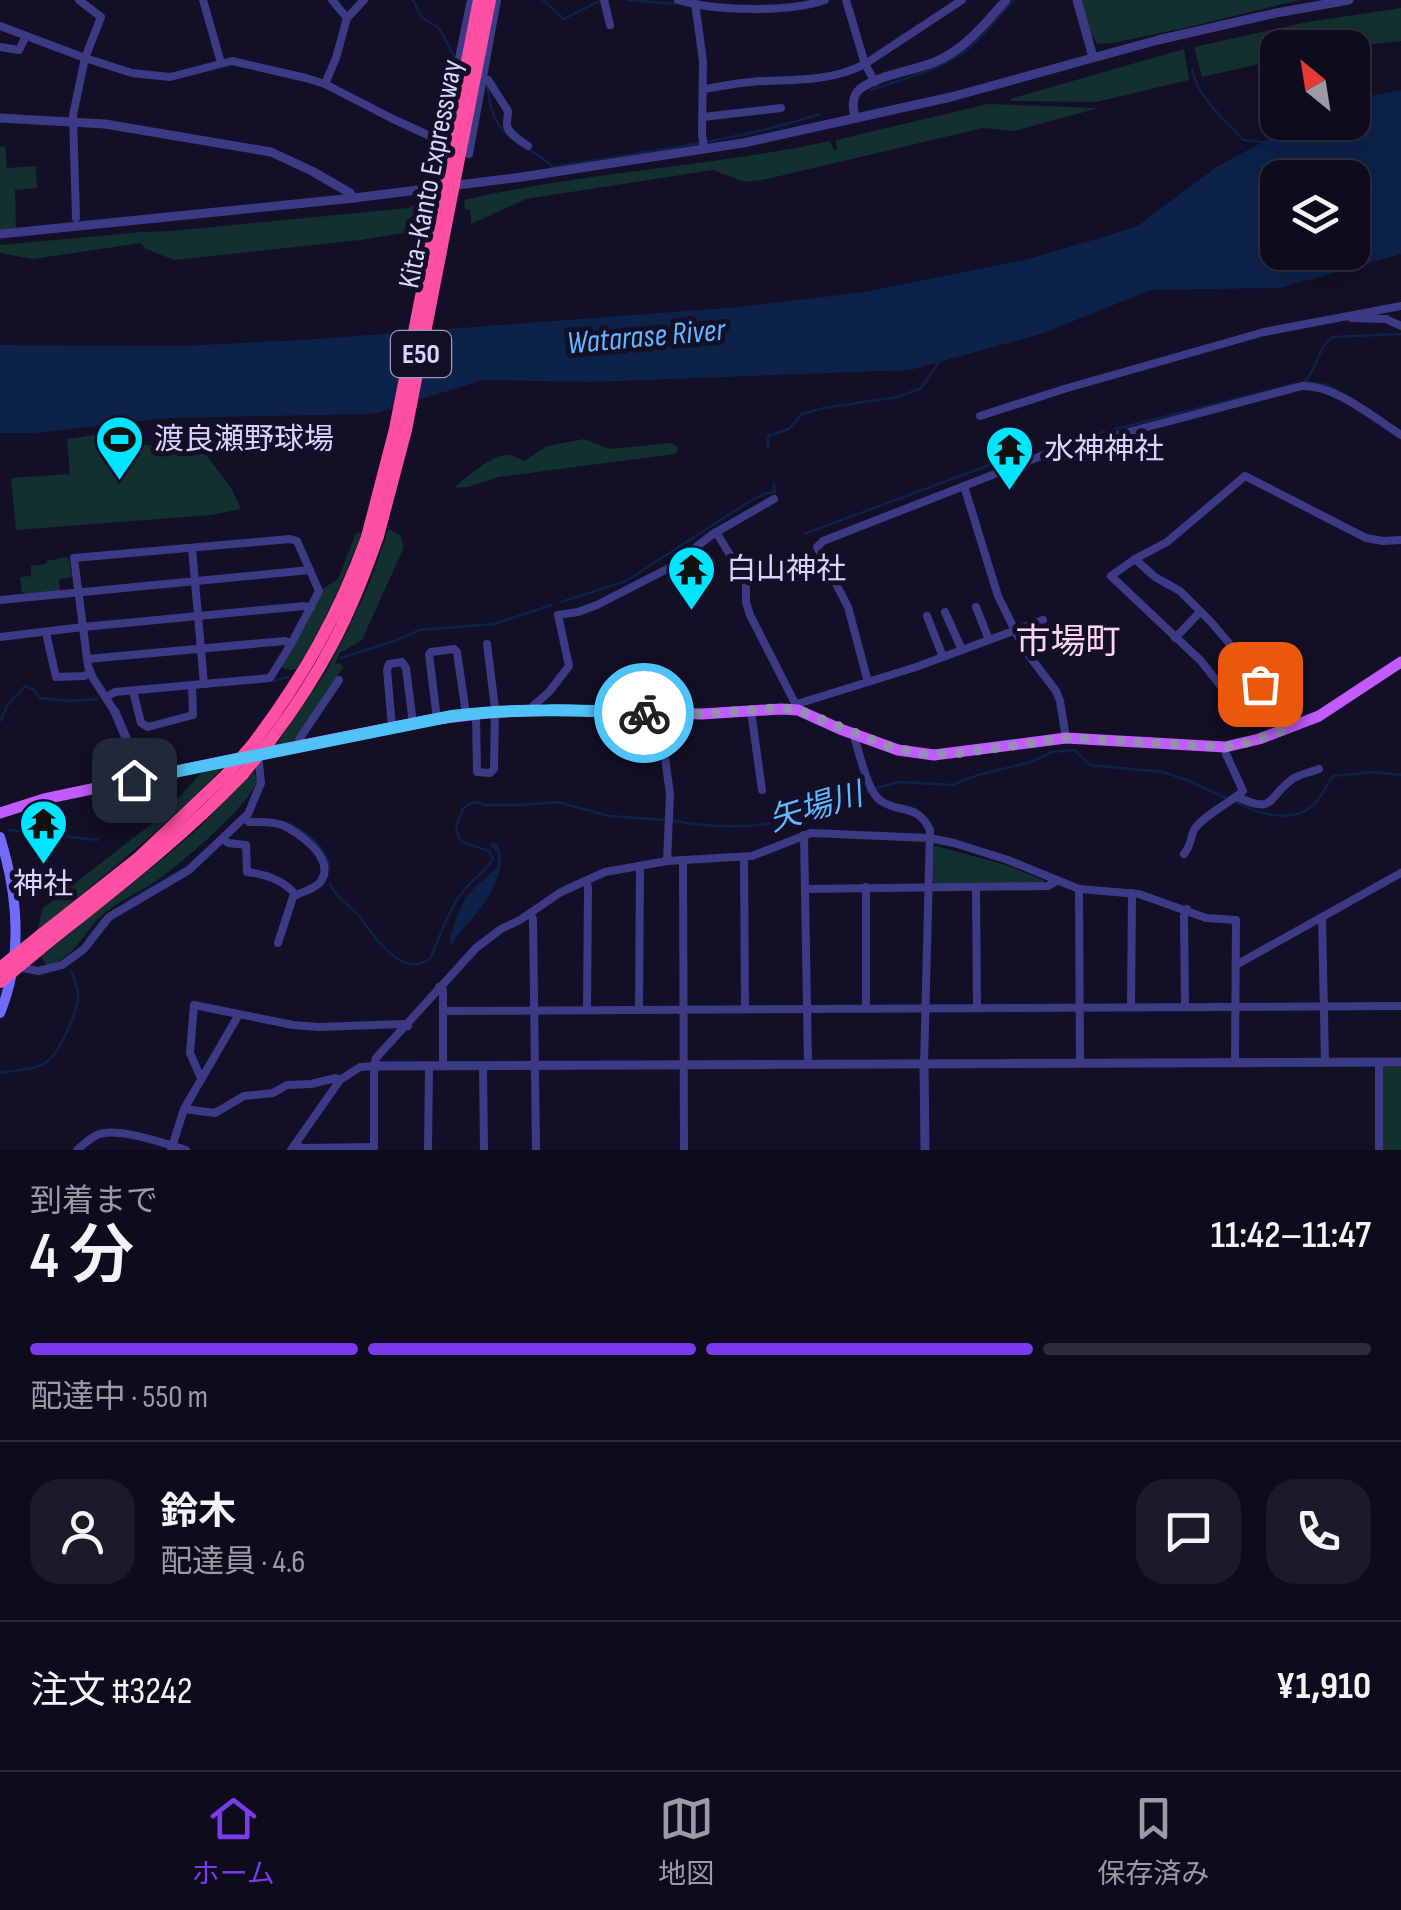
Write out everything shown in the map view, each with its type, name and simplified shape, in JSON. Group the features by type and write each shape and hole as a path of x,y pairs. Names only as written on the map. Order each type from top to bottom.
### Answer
{"highway":[{"name":"Kita-Kanto Expressway","path":"0,982 159,852 243,774 301,699 338,637 364,577 479,0"},
{"name":"Kita-Kanto Expressway","path":"4,965 137,859 255,749 315,654 373,536 406,430 494,0"}],"main road":[{"path":"0,813 255,749 300,746 437,718 532,710 659,714 797,707 898,750 934,755 1066,738 1225,747 1288,729 1332,709 1401,662"},
{"path":"0,837 15,896 17,930 4,965 0,1013"}],"street":[{"path":"76,218 72,121 85,58 101,17 79,0"},
{"path":"203,0 222,63"},
{"path":"332,0 347,18"},
{"path":"325,84 347,18 364,0"},
{"path":"438,188 442,140 470,0"},
{"path":"0,26 132,73 155,77 185,74 232,61 325,84 468,154 494,0"},
{"path":"604,0 610,25"},
{"path":"678,0 765,9 825,0"},
{"path":"846,0 865,64 875,82"},
{"path":"704,89 812,80 845,72 865,64 962,0"},
{"path":"855,118 854,96 860,90 952,53 978,32 1006,0"},
{"path":"1077,0 1093,57"},
{"path":"0,234 438,188 780,136 1276,13 1349,0"},
{"path":"695,3 703,61 704,149"},
{"path":"0,47 20,50 26,36"},
{"path":"488,80 509,114 508,130 528,146"},
{"path":"480,94 498,95"},
{"path":"703,117 781,108"},
{"path":"0,118 105,124 271,152 312,170 354,198"},
{"path":"980,416 1288,326 1401,306"},
{"path":"1347,316 1386,319 1401,326"},
{"path":"868,682 848,607 818,547 824,541 1079,444 1302,386 1336,395 1401,435"},
{"path":"1260,684 1231,699 1201,661 1111,576 1167,542 1246,476 1366,538 1401,540"},
{"path":"964,486 990,576 1013,630 1056,691 1066,738"},
{"path":"532,710 568,666 558,614 597,606 669,568 716,532 774,499"},
{"path":"716,532 746,581 750,615 797,707 1043,620"},
{"path":"106,697 133,690 270,678 319,590 294,538 76,557 87,659 91,673 106,697 116,712 126,738 134,780"},
{"path":"192,548 204,684"},
{"path":"1135,559 1155,577 1180,590 1247,664 1288,729"},
{"path":"0,600 310,570"},
{"path":"976,607 989,640"},
{"path":"0,637 311,608"},
{"path":"945,612 962,650"},
{"path":"1174,638 1200,612"},
{"path":"927,616 944,657"},
{"path":"46,633 56,678 91,673"},
{"path":"87,659 285,641 291,644"},
{"path":"437,718 429,654 454,649 471,714 477,772 494,769 495,712 486,644"},
{"path":"392,728 388,670 392,662 402,662 406,668 412,724"},
{"path":"300,746 302,735 339,680"},
{"path":"133,690 142,723 148,727 193,714 192,685"},
{"path":"751,712 762,790"},
{"path":"659,714 670,794 666,861"},
{"path":"856,735 872,789 883,802 908,809 928,824 925,1150"},
{"path":"1184,854 1198,825 1242,791 1225,747"},
{"path":"4,965 35,971 62,965 84,949 109,917 189,870 245,818 261,783 255,749"},
{"path":"1237,797 1262,806 1295,778 1319,769"},
{"path":"245,818 249,822 287,827 308,842 323,865 319,883 295,894 290,902 278,943"},
{"path":"1235,1063 1236,920 1206,918 1132,893 1080,889 954,843 930,838 818,832 744,857 666,861 605,872 561,892 476,948 376,1058 374,1066 374,1148 293,1147 340,1080 360,1067 374,1066 533,1065 684,1065 808,1064 1235,1063 1401,1062"},
{"path":"804,835 808,1064"},
{"path":"222,839 246,845 247,872 264,874 295,894"},
{"path":"744,857 746,1009"},
{"path":"683,860 684,1150"},
{"path":"640,866 640,1010"},
{"path":"1236,964 1401,874"},
{"path":"586,880 587,1010"},
{"path":"805,888 1048,886 1056,881"},
{"path":"976,886 977,1008"},
{"path":"866,888 866,1008"},
{"path":"1080,889 1080,1063"},
{"path":"1131,1007 1132,893"},
{"path":"1185,1007 1187,910"},
{"path":"530,913 536,1150"},
{"path":"1322,917 1325,1062"},
{"path":"439,986 443,1066"},
{"path":"201,1078 190,1054 194,1005 293,1026 408,1026"},
{"path":"443,1011 1401,1006"},
{"path":"171,1148 184,1109 238,1016"},
{"path":"1380,1062 1380,1150"},
{"path":"428,1150 429,1066"},
{"path":"483,1066 484,1150"},
{"path":"184,1109 216,1113 248,1095 272,1093 286,1085 340,1080"},
{"path":"78,1150 103,1133 128,1135 186,1150"}],"green space":[{"path":"1081,0 1300,0 1097,44"},
{"path":"1401,8 1401,41 1370,44 1370,30 1271,30"},
{"path":"1260,32 1260,64 1202,77 1194,47"},
{"path":"1184,49 1189,80 1096,102 1010,99"},
{"path":"988,104 1099,108 1014,131 983,128 767,179 744,182 713,170 526,199 471,224 470,209 465,210 464,200 509,190 830,141 837,150 836,140"},
{"path":"5,146 7,168 36,166 37,188 15,190 16,228 0,230 0,147"},
{"path":"425,202 425,215 410,217 411,232 360,240 174,260 144,248 141,243 33,259 0,253 0,245 408,208"},
{"name":"渡良瀬野球場","path":"101,434 124,436 152,446 198,444 231,488 241,509 211,515 16,530 11,478 70,474 67,439"},
{"path":"584,439 610,449 672,443 678,448 675,454 499,477 454,488 494,458 509,455 524,461 547,446"},
{"path":"389,529 400,535 404,547 362,640 340,653 335,664 343,667 294,741 275,746 325,673 369,584"},
{"path":"362,532 306,653 296,669 281,667 324,588 338,579 356,533"},
{"path":"67,557 72,577 59,579 60,591 22,592 20,577 31,576 31,566"},
{"path":"222,769 155,832 38,930 42,909 164,814 201,773"},
{"path":"253,772 258,780 251,792 214,833 159,879 106,912 69,954 46,964 41,957 199,828"},
{"path":"936,846 1006,865 1044,883 935,884"},
{"path":"1382,1067 1401,1067 1401,1150 1383,1150"}],"water":[{"name":"Watarase River","path":"1401,90 1401,254 1370,263 1370,160 1260,160 1260,270 1344,270 1280,288 1151,290 1041,334 910,370 592,382 483,380 373,414 168,418 35,433 0,433 0,345 178,346 303,340 739,307 864,292 1029,259 1136,227 1218,166 1266,140 1370,140 1370,96"},
{"path":"495,842 501,860 492,891 451,944 450,936 465,900 497,868 498,854 489,844"}],"waterway":[{"path":"413,0 422,18 439,28 455,58"},
{"path":"543,0 564,19 600,1"},
{"path":"628,0 676,4"},
{"path":"871,90 949,61 982,35 1014,0"},
{"path":"1192,70 1206,100 1243,140 1263,142"},
{"path":"486,87 502,129 553,167 721,139 820,114"},
{"path":"1305,381 1333,337 1401,334"},
{"path":"768,448 768,436 789,429 802,414 897,397 920,389 939,362"},
{"path":"1303,382 1327,385 1338,391"},
{"path":"1059,443 1295,384"},
{"path":"804,534 1006,459"},
{"path":"561,602 626,581 750,501 775,492 774,484"},
{"path":"341,658 420,630 494,624 552,605"},
{"path":"273,681 288,677"},
{"path":"0,721 7,706 25,686 40,698 98,699"},
{"name":"矢場川","path":"877,788 899,782 952,785 1052,752 1074,750 1090,765 1163,772 1226,798"},
{"name":"矢場川","path":"1233,801 1263,813 1285,816 1304,811 1316,802 1333,776 1373,772 1401,775"},
{"name":"矢場川","path":"674,821 752,826 796,817 869,791"},
{"name":"矢場川","path":"330,883 387,951 397,959 418,964 430,959 459,897 493,859 489,851 459,838 456,827 469,804 558,802 609,816 666,820"},
{"name":"矢場川","path":"285,822 313,840 330,868"},
{"path":"9,830 98,840"},
{"name":"矢場川","path":"127,902 188,866 203,852"},
{"name":"矢場川","path":"87,939 103,918"},
{"name":"矢場川","path":"0,1073 43,1064 58,1049 77,1001 71,970"}],"way so far":[{"path":"644,713 798,710 887,746 922,754 952,754 1066,738 1225,747 1288,729 1260,684"}],"place":[{"name":"渡良瀬野球場","path":"119,482"},
{"name":"水神神社","path":"1009,492"},
{"name":"白山神社","path":"691,612"},
{"name":"神社","path":"43,866"}],"district":[{"name":"市場町","path":"1068,642"}],"route":[{"path":"134,780 452,716 562,710 644,713"}]}
